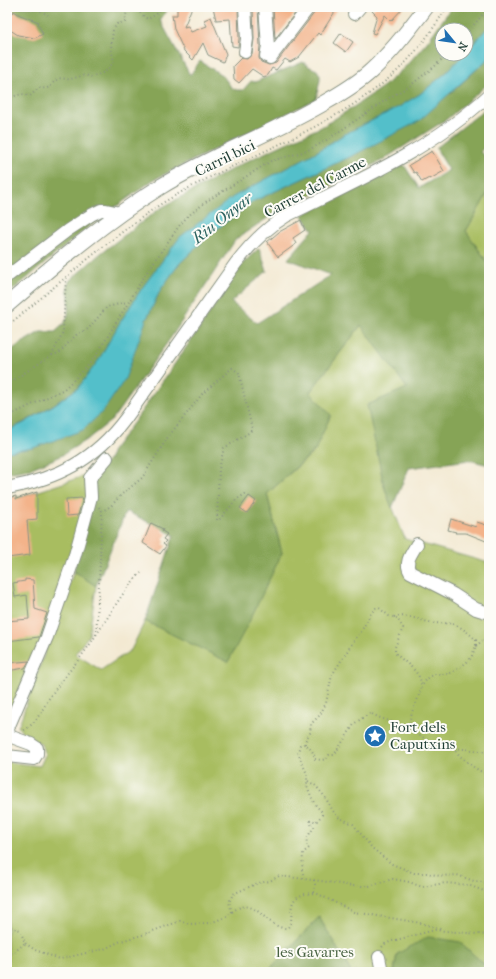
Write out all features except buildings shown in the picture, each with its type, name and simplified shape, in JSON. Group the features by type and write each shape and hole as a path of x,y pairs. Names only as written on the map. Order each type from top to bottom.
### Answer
{"main road":[{"path":"7,305 83,241 120,213 160,187 197,165 302,116 352,85 370,72 396,47 426,7"}],"street":[{"path":"245,7 247,39 245,52"},
{"path":"265,7 268,57 309,7"},
{"path":"268,42 281,43"},
{"name":"Carrer del Carme","path":"7,488 28,484 62,472 92,453 113,434 126,418 236,263 268,228 286,216 404,157 457,122 489,95"},
{"path":"9,276 64,233 91,215 100,210 120,213"},
{"path":"7,756 34,759 36,754 37,748 31,744 9,736 8,728 47,637 74,555 91,497 90,478 107,458"},
{"path":"417,544 408,561 408,568 410,572 453,594 476,609 489,613"},
{"path":"379,957 382,972"}],"path":[{"path":"39,7 41,11 48,15"},
{"path":"7,98 22,94 30,96 39,88 50,88 57,80 60,79 70,79 86,74 91,77 105,72 112,65 114,60 111,48 113,30 117,24 125,22 126,13 128,10 131,7 135,8 148,19 158,13 162,7"},
{"name":"Carril bici","path":"7,326 101,248 160,205 182,191 329,119 380,85 400,68 414,53 447,7"},
{"path":"474,25 489,7"},
{"path":"7,417 64,389 87,368 147,272 179,226 188,216 207,201 271,161 306,151 322,143 411,85 439,62"},
{"path":"52,355 63,332 66,277"},
{"path":"7,382 12,381 52,355 59,353 76,335 88,329 107,308 128,302"},
{"path":"102,510 111,506 121,495 142,478 168,437 203,393 232,368 239,373 252,429 250,432 224,448 219,469 217,520 219,520 236,500 248,492"},
{"path":"91,497 102,510 100,584 96,636"},
{"path":"12,718 13,730 19,732 28,728 38,716 58,685 96,636 125,592 140,573"},
{"path":"305,744 305,741 310,733 311,724 320,715 326,703 332,676 361,632 373,610 379,608 389,616 418,618 435,623 454,624 470,634 476,640 476,646 471,658 466,664 449,674 434,674 427,679 422,686 417,702 409,718 410,730"},
{"path":"394,617 397,618 403,628 395,647 395,653 410,664 419,677 422,686"},
{"path":"476,646 489,635"},
{"path":"305,744 314,753 315,759 326,759 329,755 334,755 355,724 370,713 410,730 429,741 445,744 454,748 489,752"},
{"path":"304,879 302,858 303,854 309,848 307,846 307,838 314,827 310,821 312,820 316,822 322,815 322,812 314,803 308,791 307,774 298,752 300,745 305,744"},
{"path":"454,748 460,756 472,766 489,774"},
{"path":"308,781 316,786 338,817 353,824 372,848 392,864 414,873 456,876 489,884"},
{"path":"232,912 229,902 233,894 258,883 270,881 279,876 353,886 369,886 393,879 409,882 422,887 445,883 468,885 489,893"},
{"path":"314,880 314,892 316,894"},
{"path":"7,926 20,930 25,943 35,950 60,959 104,949 121,941 180,921 189,924 210,923 226,917 236,908 245,906 251,907 278,927 286,928 291,922 290,908 298,897 316,894 354,912 364,915 375,915 394,920 421,923 443,930"},
{"path":"379,957 379,952 385,944 427,931 443,930 489,935"},
{"path":"7,955 13,953 25,943"}],"green space":[{"path":"7,7 170,7 160,20 190,75 200,61 223,76 231,87 236,90 243,90 251,81 255,82 303,62 317,70 320,75 316,99 153,180 88,227 7,295"},
{"path":"452,7 489,7 489,26 474,43 474,22 441,22"},
{"path":"434,32 434,62 456,62 446,73 420,94 399,107 343,135 318,151 233,197 78,388 43,411 7,431 7,354 18,345 40,332 55,332 64,324 68,315 69,295 67,290 69,281 101,253 159,209 243,163 323,126 352,108 384,86 405,67"},
{"path":"489,58 489,83 447,119 381,161 275,213 236,239 172,336 112,420 89,438 59,457 29,469 7,473 7,452 33,448 146,320 161,289 179,264 209,235 252,202 354,155 451,93"},
{"path":"489,104 489,143 480,152 489,159 489,191 466,231 489,265 489,465 469,460 409,468 392,508 384,486 367,405 407,388 361,325 310,392 331,415 315,450 267,494 282,553 228,662 145,621 174,535 126,511 96,586 74,571 92,479 110,458 111,452 134,422 203,323 240,266 259,248 267,271 231,302 257,323 331,275 288,259 313,230 302,215 404,165 419,188 449,170 436,148 479,114"},
{"path":"489,191 489,265 466,231"},
{"path":"362,324 407,388 384,486 405,539 489,563 489,969 460,942 397,954 394,972 351,972 319,917 267,972 7,972 7,762 40,766 45,755 41,744 24,735 18,727 74,571 96,586 89,635 75,654 101,670 131,650 145,621 228,661 282,553 267,494 316,450 310,392"},
{"path":"84,476 88,498 45,638 10,713 7,713 7,497 21,497"},
{"name":"les Gavarres","path":"319,917 351,972 267,972"},
{"name":"les Gavarres","path":"428,937 460,942 489,969 489,972 394,972 397,954"}],"water":[{"name":"Riu Onyar","path":"489,26 489,58 419,121 354,155 252,202 209,235 179,264 161,289 146,320 125,379 104,410 83,430 33,448 7,452 7,431 24,423 78,388 98,361 142,288 180,237 233,197 318,151 343,135 399,107 420,94 446,73 456,62 474,62 474,43"}],"place":[{"name":"Fort dels Caputxins","path":"375,736"}]}
